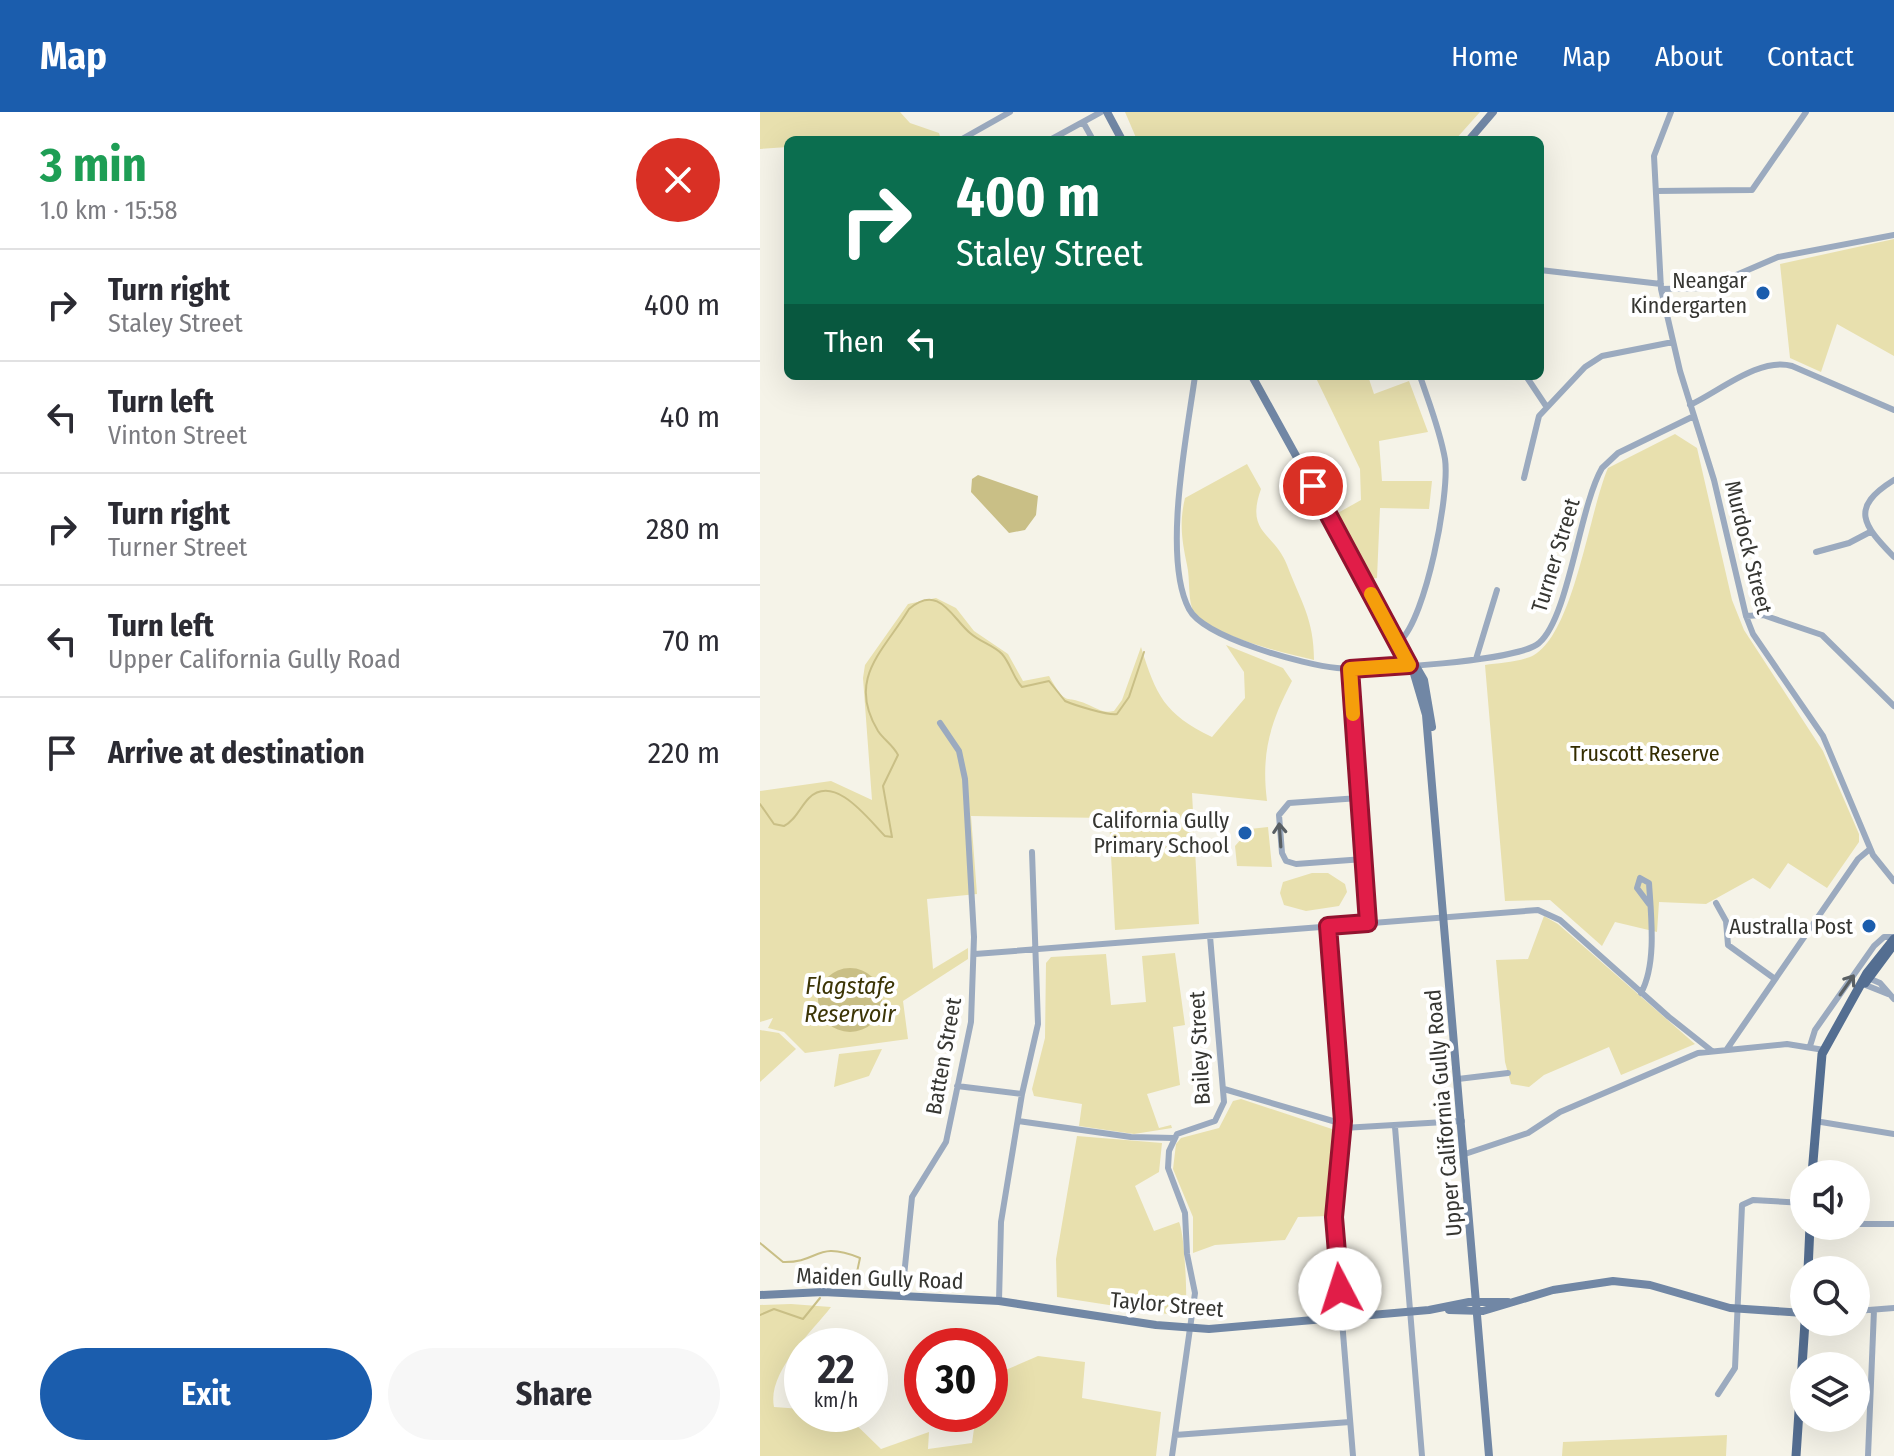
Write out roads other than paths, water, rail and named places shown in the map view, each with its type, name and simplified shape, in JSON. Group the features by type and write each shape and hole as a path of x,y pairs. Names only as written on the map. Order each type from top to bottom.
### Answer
{"main road":[{"path":"1813,1160 1818,1071 1824,1050 1894,940"},
{"path":"1798,1456 1804,1336"}],"street":[{"path":"967,136 1010,112"},
{"path":"1057,136 1104,112 1119,136"},
{"path":"1472,136 1493,112"},
{"name":"Murdock Street","path":"1671,112 1655,148 1661,287 1690,405 1714,480 1746,616 1753,634 1823,736 1870,849 1878,864 1894,881"},
{"path":"1656,191 1752,190 1806,112"},
{"path":"1083,122 1091,136"},
{"path":"1544,271 1661,287 1706,288 1784,256 1894,235"},
{"path":"1524,478 1536,424 1546,406 1598,358 1673,342"},
{"path":"1690,405 1763,367 1778,363 1792,366 1894,410"},
{"name":"Turner Street","path":"1195,380 1177,542 1183,590 1189,609 1198,622 1273,655 1350,669 1476,659 1523,652 1541,642 1554,622 1602,468 1618,453 1694,416"},
{"name":"Upper California Gully Road","path":"1254,380 1413,664 1431,709 1433,768 1489,1456"},
{"path":"1400,641 1420,604 1446,492 1445,458 1421,380"},
{"path":"1529,380 1546,406"},
{"path":"1894,480 1876,491 1866,504 1865,520 1870,532 1894,557"},
{"path":"1816,552 1870,532"},
{"path":"1476,659 1497,590"},
{"path":"1746,616 1763,615 1822,635 1894,706"},
{"path":"1350,669 1368,923"},
{"name":"Batten Street","path":"902,1296 912,1197 943,1149 971,1022 975,954 963,761 940,723"},
{"path":"1359,798 1296,800 1285,805 1279,815 1282,853 1292,864 1364,859"},
{"path":"1727,1049 1858,859 1870,849"},
{"path":"999,1301 1000,1233 1022,1094 1038,1024 1038,950 1032,852"},
{"path":"1716,903 1726,921 1728,945 1775,979"},
{"path":"1641,993 1648,970 1649,904"},
{"path":"975,954 1522,909 1548,913 1712,1051"},
{"path":"1328,926 1343,1126 1334,1217 1353,1456"},
{"name":"Bailey Street","path":"1174,1138 1181,1132 1219,1117 1224,1105 1210,936"},
{"path":"1810,1046 1815,1030 1874,946 1884,937 1894,940"},
{"path":"1465,1154 1528,1133 1560,1112 1690,1056 1727,1049 1792,1044 1824,1050"},
{"path":"1458,1079 1508,1073"},
{"path":"957,1086 1022,1094"},
{"path":"1224,1089 1243,1092 1343,1126 1395,1127 1462,1121"},
{"path":"1018,1121 1131,1137 1174,1138 1168,1168 1185,1213 1187,1257 1195,1286 1172,1456"},
{"path":"1815,1121 1894,1134"},
{"path":"1395,1127 1422,1456"},
{"path":"1718,1394 1734,1371 1742,1205 1751,1200 1790,1202"},
{"path":"1870,1224 1894,1224"},
{"name":"Taylor Street","path":"999,1301 1190,1328 1477,1307 1580,1284 1626,1281 1737,1309 1790,1312"},
{"name":"Maiden Gully Road","path":"760,1295 814,1292 999,1301"},
{"path":"1870,1310 1894,1308"},
{"path":"1868,1456 1874,1310"},
{"path":"1175,1435 1350,1422"}],"water":[{"path":"978,475 1038,496 1036,515 1025,530 1009,533 971,492 972,479"},
{"name":"Flagstafe Reservoir","path":"850,968 868,974 876,982 882,1000 876,1018 868,1026 850,1032 832,1026 824,1018 818,1000 824,982 832,974"}],"waterway":[{"path":"760,804 774,824 784,826 809,798 819,792 830,791 851,802 885,836 892,837 883,786 898,755 878,731 869,712 867,680 880,652 909,609 919,602 937,601 970,633 995,648 1008,662 1022,687 1049,681 1065,701 1099,712 1117,714 1129,697 1144,652"},
{"path":"760,1243 783,1262 834,1251 860,1258 857,1272 831,1285"},
{"path":"760,1315 774,1309 803,1319 820,1298"}],"place":[{"name":"Neangar Kindergarten","path":"1763,293"},
{"name":"California Gully Primary School","path":"1245,833"},
{"name":"AustralIa Post","path":"1869,926"}],"park label":[{"name":"Truscott Reserve","path":"1645,753"}]}
